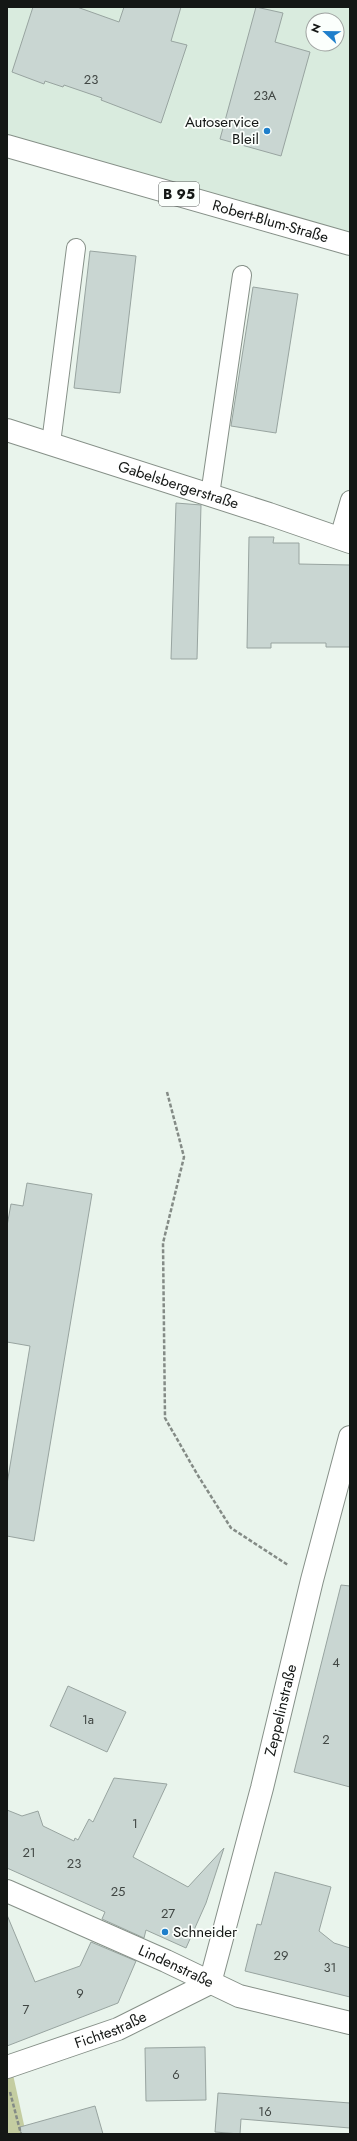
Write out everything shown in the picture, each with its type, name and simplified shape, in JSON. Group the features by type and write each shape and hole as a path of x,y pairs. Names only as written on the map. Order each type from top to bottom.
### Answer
{"street":[{"name":"Robert-Blum-Straße","path":"7,146 350,244"},
{"name":"Gabelsbergerstraße","path":"7,430 51,443 344,540"},
{"name":"Zeppelinstraße","path":"210,1983 262,1788 312,1580 350,1437"},
{"name":"Lindenstraße","path":"7,1891 166,1961 240,1996 350,2023"},
{"name":"Fichtestraße","path":"8,2076 118,2029 210,1983"}],"lane":[{"path":"51,443 76,248"},
{"path":"210,495 242,275"},
{"path":"344,540 350,500"}],"path":[{"path":"167,1092 184,1157 163,1243 165,1418 197,1474 231,1528 312,1580"},
{"path":"8,2076 21,2134"}],"shaded area":[{"path":"7,7 350,7 350,244 7,146"}],"green space":[{"path":"12,2070 26,2134 7,2134 7,2071"}],"building":[{"path":"33,7 77,7 119,22 124,7 181,7 171,41 187,45 161,123 101,100 102,98 64,85 63,87 45,81 44,84 12,72"},
{"path":"256,7 283,13 275,42 305,51 305,52 310,52 281,156 220,139"},
{"path":"90,251 136,256 120,393 74,388"},
{"path":"253,287 298,294 276,433 231,426"},
{"path":"176,503 201,505 197,659 171,659"},
{"path":"249,537 274,537 273,543 299,543 299,564 350,565 350,647 326,647 326,643 271,643 271,648 247,648"},
{"path":"27,1183 92,1194 34,1541 7,1536 7,1484 30,1346 7,1342 7,1226 11,1204 23,1206"},
{"path":"341,1585 350,1586 350,1787 294,1772"},
{"path":"68,1686 126,1712 107,1752 50,1726"},
{"path":"114,1778 167,1784 133,1857 188,1887 224,1848 206,1903 186,1948 146,1930 144,1938 102,1919 105,1912 7,1868 7,1810 22,1816 38,1811 43,1826 74,1841 75,1838 78,1840 89,1819 93,1822"},
{"path":"275,1872 331,1887 319,1931 334,1943 350,1948 350,1997 245,1971 257,1924 261,1925"},
{"path":"7,1915 35,1982 80,1966 91,1942 136,1961 118,2003 7,2046"},
{"path":"205,2047 206,2100 146,2101 145,2048"},
{"path":"218,2093 350,2103 350,2128 241,2119 240,2134 215,2132"},
{"path":"95,2106 103,2134 21,2134 20,2127"}],"place":[{"name":"Autoservice Bleil","path":"267,131"},
{"name":"Schneider","path":"165,1932"}]}
